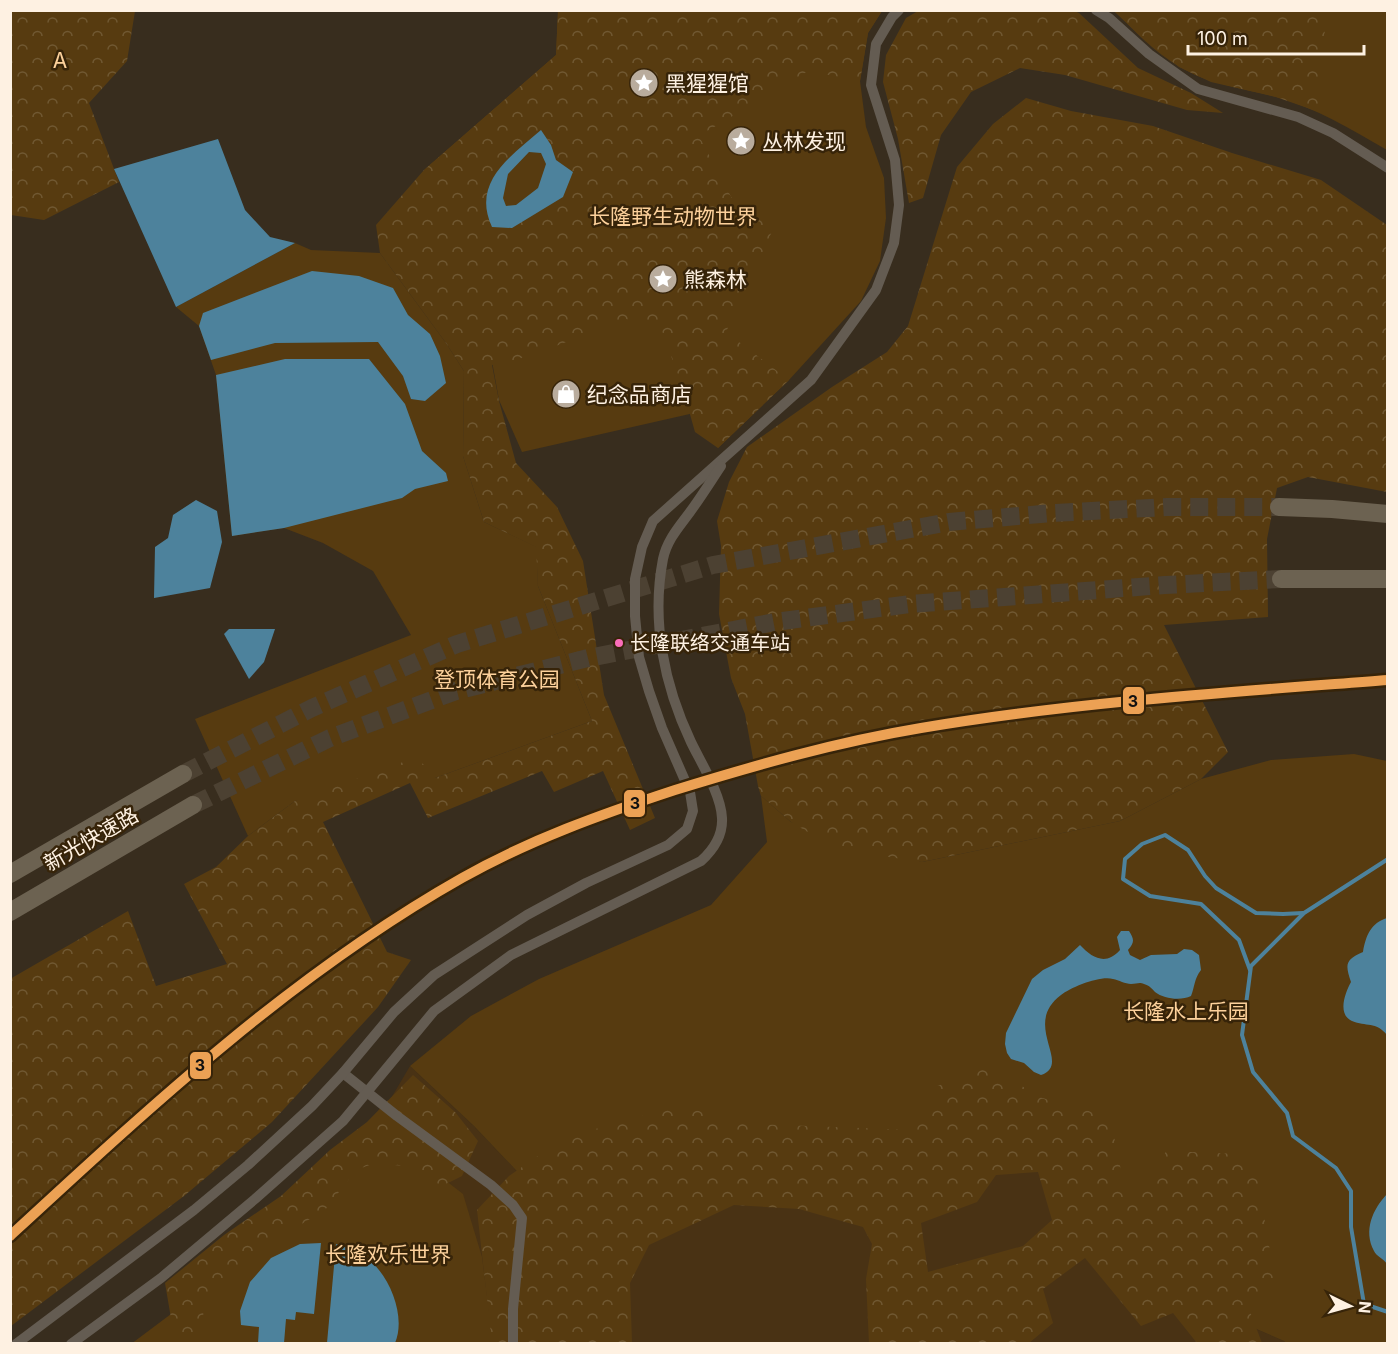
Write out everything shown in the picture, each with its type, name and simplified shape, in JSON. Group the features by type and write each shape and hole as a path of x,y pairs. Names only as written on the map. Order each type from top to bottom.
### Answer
{"highway":[{"path":"1279,507 1388,514"},
{"path":"1281,579 1388,579"},
{"name":"新光快速路","path":"10,874 183,774"},
{"name":"新光快速路","path":"10,912 193,805"}],"street":[{"path":"16,1344 194,1210 304,1113 343,1073 394,1012 434,975 527,915 586,883 668,844 687,829 693,811 690,792 662,728 639,657 635,616 635,579 642,547 653,521 811,380 876,290 894,243 899,205 895,160 871,85 876,44 892,17 899,10"},
{"path":"1096,10 1109,18 1149,54 1198,89 1298,117 1333,133 1388,168"},
{"path":"71,1344 161,1278 343,1121 434,1011 473,981 520,951 701,861 713,849 720,834 721,810 685,729 670,684 658,618 659,589 664,556 675,531 690,513 729,455"},
{"path":"343,1073 490,1185 513,1205 522,1218 513,1309 513,1344"}],"shaded area":[{"path":"410,1066 474,1126 530,1185 1007,1142 1254,1328 1286,1343 493,1343 354,1161"}],"green space":[{"path":"1072,10 1079,13 1138,68 1191,93 1223,113 1187,110 1065,75 1020,68 971,92 941,135 923,198 909,203 898,139 883,82 886,55 906,18 918,11"},
{"name":"A","path":"10,11 135,11 127,61 89,103 119,182 44,220 11,215"},
{"name":"长隆野生动物世界","path":"558,11 882,11 868,33 860,81 866,127 884,178 886,218 880,261 861,301 789,380 718,448 703,411 522,452 499,400 482,306 422,206 424,170 556,55"},
{"path":"558,11 882,11 868,33 860,81 808,71 699,136 737,208 780,214 726,332 789,380 718,448 695,432 682,386 662,331 626,319 530,356 492,365 516,463 557,507 583,561 604,695 655,818 630,830 603,771 554,792 542,771 428,818 410,783 323,822 387,952 411,960 378,1007 272,1122 184,1196 11,1326 10,979 128,911 156,986 227,964 184,884 216,867 248,836 295,801 417,757 435,778 592,721 538,586 536,547 484,522 463,456 464,371 380,253 376,225 424,170 556,55","holes":["541,130 551,145 556,160 535,216 486,213 488,188 500,166"]},
{"path":"1114,11 1387,11 1387,150 1305,107 1191,73 1162,55"},
{"path":"1114,11 1342,11 1327,15 1318,83 1322,113 1276,97 1211,82 1179,67 1146,41"},
{"path":"1026,98 1071,111 1153,126 1321,180 1387,225 1387,492 1308,477 1277,488 1267,539 1268,617 1164,625 1228,752 1201,779 1120,821 922,862 836,849 791,822 761,796 745,714 731,678 719,614 721,546 717,521 729,482 747,447 832,387 887,352 908,326 957,167 993,124"},
{"name":"登顶体育公园","path":"295,243 311,250 380,253 464,371 463,456 484,522 537,547 538,586 592,721 435,778 295,801 248,836 195,719 411,635 373,571 323,543 284,528 232,536 216,375 199,326 176,307"},
{"name":"长隆水上乐园","path":"1354,754 1387,761 1387,1343 1286,1343 1254,1328 1049,1159 530,1185 474,1126 410,1066 471,1016 539,979 711,905 767,842 761,796 791,822 922,862 1120,821 1201,779 1271,760"},
{"path":"991,1066 1039,1097 1110,1117 1125,1190 1148,1190 1166,1151 1241,1154 1258,1181 1276,1286 1247,1304 1262,1343 1197,1343 1173,1313 1141,1326 1085,1258 1043,1289 1053,1323 1029,1343 869,1343 866,1279 872,1244 863,1227 799,1209 734,1205 649,1245 630,1283 632,1343 492,1343 477,1210 509,1176 545,1151 581,1133 678,1106 754,1124 914,1130 937,1086","holes":["1038,1172 1052,1220 1023,1246 928,1272 921,1223 977,1202 996,1175"]},
{"path":"413,1075 455,1112 478,1141 462,1176 442,1186 404,1166 375,1163 356,1170 325,1210 280,1237 214,1288 205,1297 201,1337 193,1343 180,1343 173,1330 165,1283 224,1235 281,1196 330,1150 367,1122"},
{"name":"长隆欢乐世界","path":"418,1159 463,1194 482,1257 493,1343 131,1344 171,1314 354,1161"}],"water":[{"path":"541,130 551,145 556,160 573,172 563,197 512,228 492,227 487,211 490,183 507,160","holes":["529,152 541,153 546,164 538,188 516,205 506,206 503,198 508,174"]},
{"path":"218,139 245,210 270,237 295,243 176,307 114,169"},
{"path":"312,271 359,276 393,288 408,315 430,334 440,356 446,383 425,401 411,399 403,376 378,342 275,343 211,360 199,326 203,313"},
{"path":"285,359 369,359 405,404 422,451 446,473 448,481 415,489 402,498 284,528 232,536 216,375"},
{"path":"196,500 217,511 222,542 210,588 154,598 155,547 168,538 173,515"},
{"path":"229,629 275,629 264,662 249,679 224,634"},
{"path":"1388,918 1387,1035 1375,1026 1357,1023 1347,1018 1344,1003 1351,982 1348,963 1363,952 1373,926"},
{"path":"1121,931 1129,931 1133,940 1128,950 1130,955 1140,960 1151,955 1177,954 1184,949 1192,950 1199,955 1201,970 1191,996 1178,999 1168,998 1142,983 1129,984 1108,978 1086,982 1061,995 1050,1007 1046,1019 1052,1062 1049,1070 1041,1075 1024,1063 1011,1059 1005,1044 1006,1033 1032,979 1043,970 1065,959 1080,945 1094,957 1110,958 1120,950 1117,937"},
{"path":"1387,1194 1387,1264 1375,1253 1369,1235 1374,1213"},
{"path":"321,1243 314,1314 296,1312 295,1320 286,1319 284,1343 258,1343 259,1327 241,1325 240,1311 250,1282 271,1258 300,1244"},
{"path":"336,1244 363,1255 372,1262 387,1282 393,1294 399,1320 395,1343 327,1343"}],"waterway":[{"path":"1250,970 1239,940 1201,904 1150,896 1123,879 1125,859 1142,844 1165,835 1188,850 1216,888 1256,913 1303,913"},
{"path":"1388,859 1304,913 1251,966 1242,1035 1253,1072 1287,1113 1293,1136 1336,1168 1351,1191 1351,1227 1364,1304 1388,1312"}],"tunnel":[{"path":"183,774 312,708 457,644 713,565 949,522 1053,513 1167,507 1279,507"},
{"path":"193,805 330,738 456,691 588,658 775,622 910,604 1165,585 1281,579"}],"transit line":[{"name":"3","path":"10,1236 171,1090 283,998 340,956 400,915 487,864 593,818 675,790 797,755 921,728 1095,705 1388,680"}],"place":[{"name":"黑猩猩馆","path":"644,83"},
{"name":"丛林发现","path":"741,141"},
{"name":"熊森林","path":"663,279"},
{"name":"纪念品商店","path":"566,394"},
{"name":"长隆联络交通车站","path":"619,643"}]}
